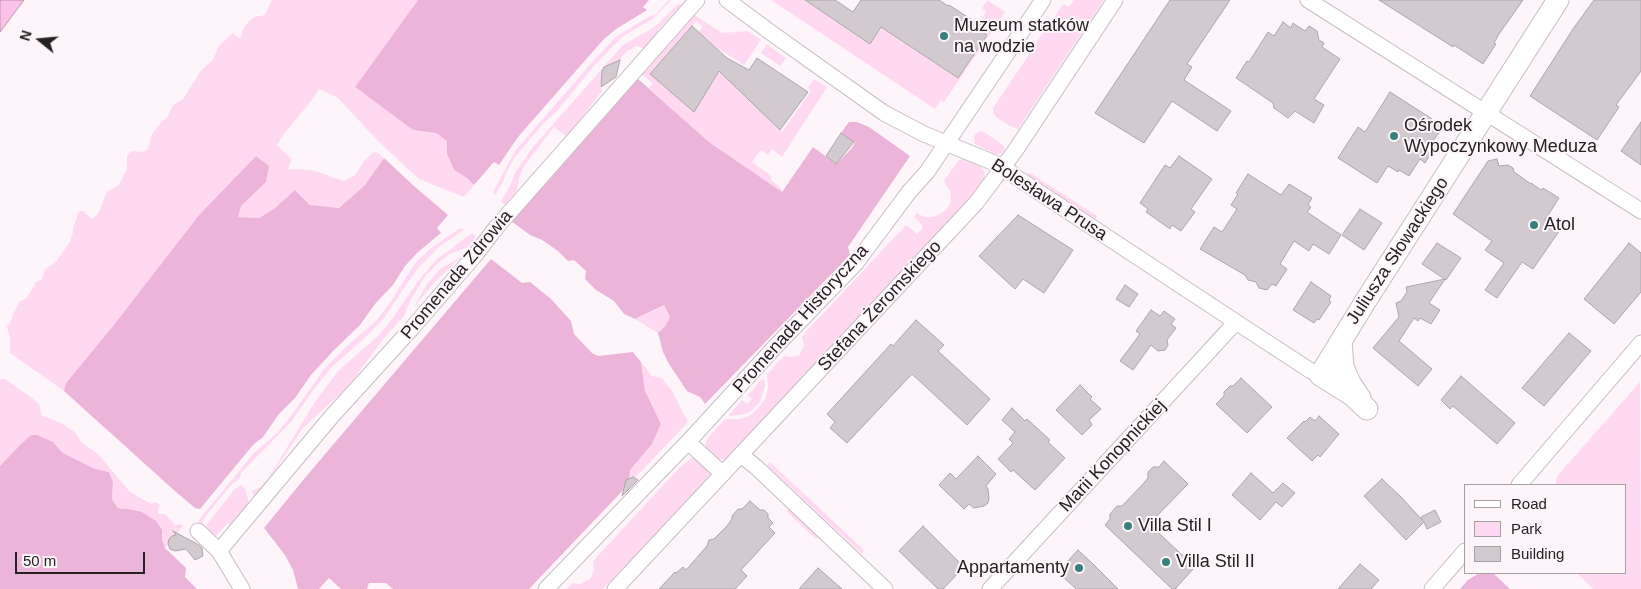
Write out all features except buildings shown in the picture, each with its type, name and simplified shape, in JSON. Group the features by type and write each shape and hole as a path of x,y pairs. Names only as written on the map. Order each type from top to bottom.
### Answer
{"street":[{"name":"Promenada Zdrowia","path":"219,551 332,416 413,327 495,229 697,0"},
{"name":"Bolesława Prusa","path":"727,0 884,113 924,134 1004,167 1236,322 1311,371 1352,395 1367,409 1350,383 1343,367 1341,341"},
{"name":"Promenada Historyczna","path":"546,589 688,442 772,350 856,263 906,196 927,172 1043,0"},
{"name":"Stefana Żeromskiego","path":"615,589 976,203 1004,167 1115,0"},
{"path":"1308,0 1641,211"},
{"name":"Juliusza Słowackiego","path":"1320,375 1558,0"},
{"name":"Marii Konopnickiej","path":"990,589 1236,322"},
{"path":"1520,484 1641,343"},
{"path":"688,442 723,474"},
{"path":"741,455 885,589"},
{"path":"198,531 219,551 242,589"},
{"path":"1432,589 1464,552"}],"green space":[{"path":"272,0 418,0 355,87 413,130 436,133 447,141 447,154 454,170 474,185 464,197 419,179 377,140 338,98 319,89 277,145 292,159 288,169 312,170 344,181 355,175 364,161 374,152 378,153 384,158 365,185 339,208 310,205 295,190 275,208 258,218 238,217 241,206 266,182 256,156 199,215 66,383 64,391 10,353 10,339 7,327 14,312 20,301 27,298 36,282 42,279 45,269 55,263 70,242 77,214 83,211 92,219 98,214 107,192 119,185 127,169 127,156 132,151 143,152 148,149 152,134 162,121 167,118 173,105 183,99 202,69 213,60 218,47 233,33 239,38 241,37 248,22 256,16 262,16 266,13"},
{"path":"671,0 654,18 622,37 595,65 557,111 543,124 515,157 495,195 493,192 515,151 594,60 617,36 652,15 654,16"},
{"path":"771,0 805,0 870,44 888,18 886,30 957,78 987,35 978,29 980,25 978,26 986,12 982,8 987,0 1005,12 944,102 941,100 935,109"},
{"path":"1074,0 1104,0 1018,129 1012,127 996,117 993,113 993,108 1030,53 1029,47 1034,46 1063,4 1069,7"},
{"path":"679,3 682,6 658,30 658,34 645,49 637,46 627,51 601,82 602,91 567,137 554,127 524,166 517,190 505,205 501,201 516,171 533,147 623,45 656,26"},
{"path":"693,14 722,33 748,31 761,40 744,65 716,47 699,32 703,27 696,21 650,74 694,111 723,65 743,78 737,88 782,132 811,91 808,88 814,79 827,87 782,157 772,149 768,155 761,150 752,162 771,176 771,180 781,188 782,192 709,142 649,88 653,83 641,74"},
{"path":"767,44 786,58 780,66 761,53"},
{"path":"981,131 1003,145 1005,151 995,154 975,144 974,136"},
{"path":"969,159 980,165 984,171 985,179 965,203 725,460 716,458 706,448 707,439 725,419 740,419 751,415 758,408 765,399 768,388 767,374 784,356 792,357 799,355 804,346 802,336 906,225 917,234 922,229 922,225 914,217 917,213 924,217 933,217 947,209 951,201 951,193 944,181 958,161"},
{"path":"1030,173 1097,216 1096,220 1028,175"},
{"path":"460,228 464,230 440,246 417,269 384,318 332,367 291,422 242,472 239,479 231,485 205,517 202,524 198,521 253,454 278,432 325,368 376,321 418,260"},
{"path":"472,233 476,236 468,247 450,254 439,262 424,278 410,301 404,316 385,337 353,380 303,428 275,470 254,497 252,491 261,487 269,477 316,400 339,370 377,337 390,322 418,281 436,260"},
{"path":"462,256 435,282 414,307 427,284 440,269"},
{"path":"664,305 670,317 666,325 658,333 635,319 647,314"},
{"path":"641,362 652,376 662,378 672,391 688,422 629,484 630,470 652,444 661,424 645,391"},
{"path":"0,379 5,379 40,405 41,415 63,424 76,433 81,442 98,454 130,492 151,504 156,502 160,505 158,514 165,514 175,525 181,524 183,526 165,548 162,539 163,534 128,509 117,507 112,499 113,482 109,472 95,469 63,453 53,442 31,435 0,466"},
{"path":"762,379 765,380 765,386 760,402 745,414 730,416 742,400 747,404 752,399 748,395"},
{"path":"1640,382 1641,589 1593,589 1578,574 1626,574 1626,484 1555,484 1558,475"},
{"path":"694,456 711,470 711,474 673,516 603,589 567,589 572,583 580,584 590,579 594,570 593,561 680,467"},
{"path":"770,462 864,550 862,554 767,465"},
{"path":"241,485 246,490 249,503 230,526 228,523 216,536 206,528 207,524 234,490"},
{"path":"789,508 820,536 819,538 816,539 787,512"}],"shaded area":[{"path":"0,0 24,0 0,32"},
{"path":"418,0 649,0 643,7 647,10 616,29 603,40 518,137 499,165 494,162 474,185 454,170 447,154 447,141 436,133 413,130 355,87"},
{"path":"637,78 709,142 782,192 813,147 836,164 851,149 855,143 841,133 849,122 857,122 869,127 910,156 848,247 850,255 705,404 700,397 687,391 663,352 658,333 666,325 670,317 664,305 635,319 624,314 614,301 596,290 585,279 586,271 574,260 568,261 558,251 542,240 530,235 511,221"},
{"path":"256,156 269,166 266,182 241,206 238,217 259,218 275,208 295,190 310,205 339,208 365,185 384,158 448,215 437,228 441,233 418,252 405,266 393,285 375,304 360,325 311,375 263,437 253,445 200,509 195,508 176,492 64,391 66,383 199,215"},
{"path":"491,259 522,283 530,282 551,299 571,321 574,334 592,353 598,356 633,352 641,362 645,391 661,424 652,444 630,470 629,484 529,589 393,589 386,583 369,583 367,589 341,589 329,578 319,589 298,589 293,570 285,555 264,528"},
{"path":"31,435 37,435 53,442 63,453 95,469 109,472 113,482 112,499 117,507 142,512 156,521 162,530 165,548 186,568 185,577 197,589 0,589 0,466"},
{"path":"1477,574 1494,574 1510,589 1460,589 1468,580"}],"place":[{"name":"Muzeum statków na wodzie","path":"944,36"},
{"name":"Ośrodek Wypoczynkowy Meduza","path":"1394,136"},
{"name":"Atol","path":"1534,225"},
{"name":"Villa Stil I","path":"1128,526"},
{"name":"Villa Stil II","path":"1166,562"},
{"name":"Appartamenty","path":"1079,568"}]}
